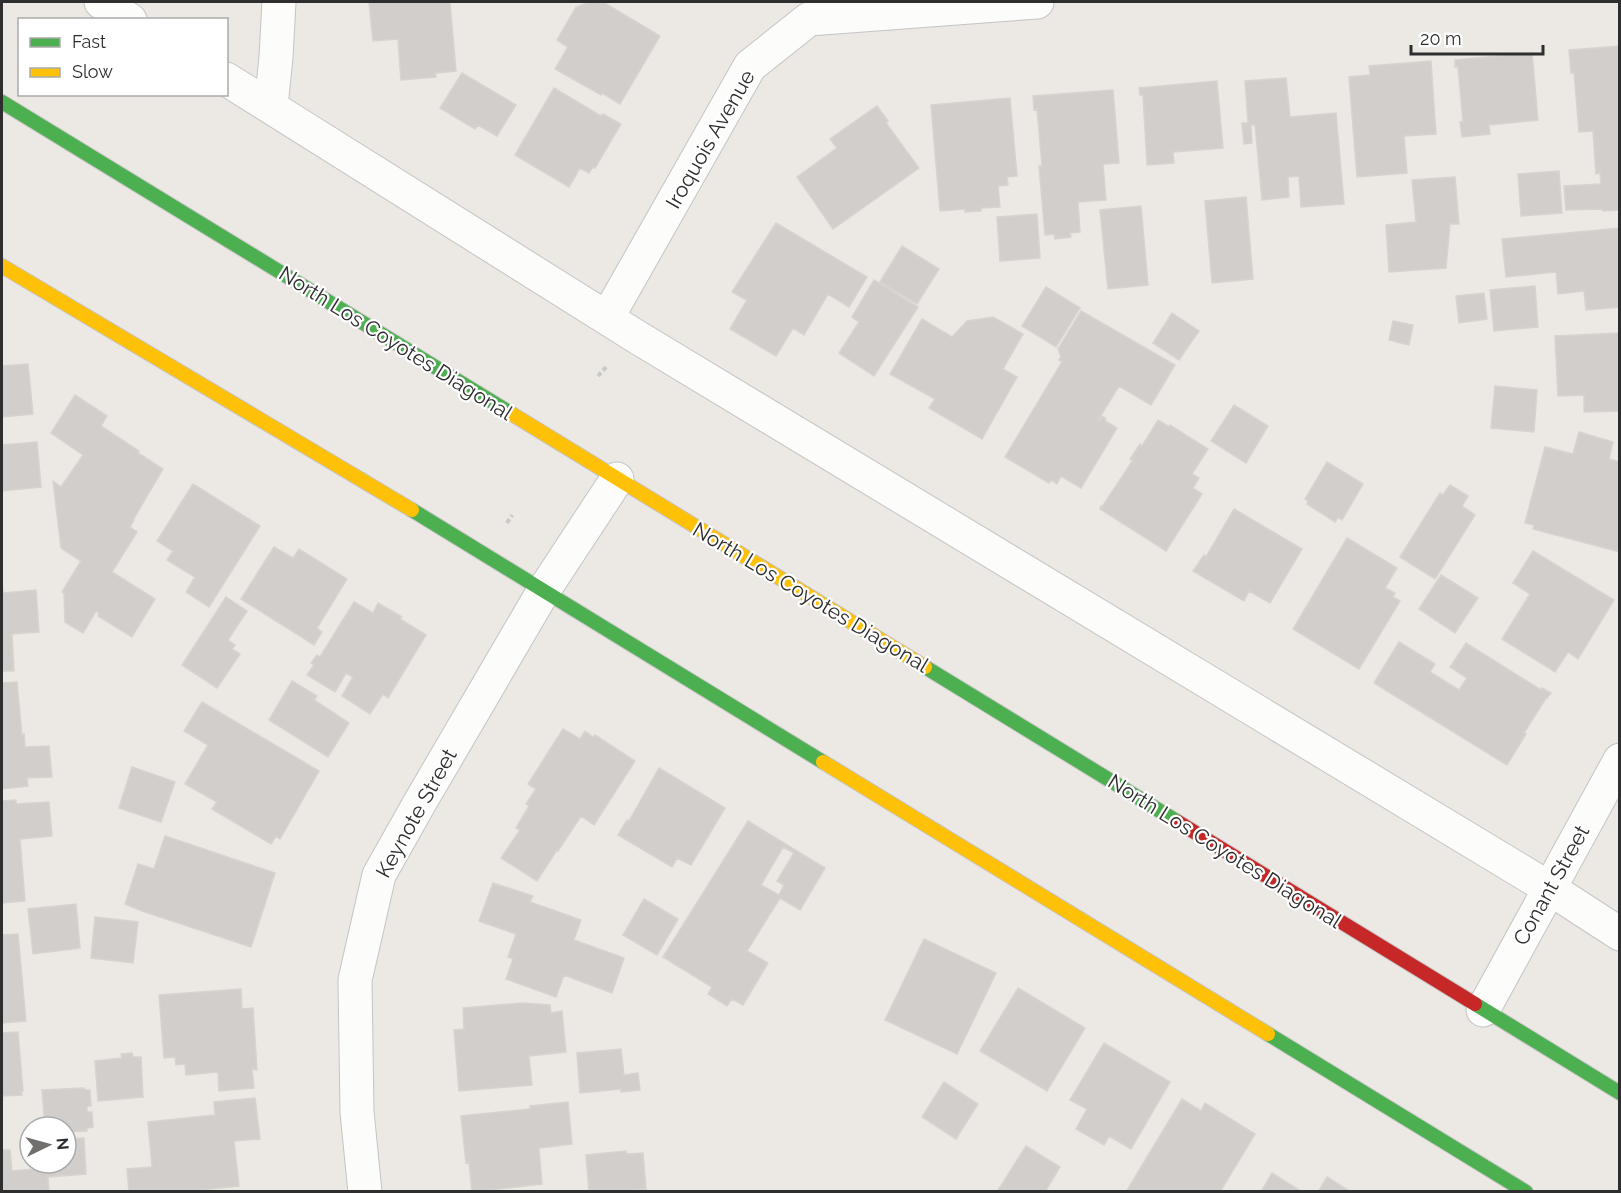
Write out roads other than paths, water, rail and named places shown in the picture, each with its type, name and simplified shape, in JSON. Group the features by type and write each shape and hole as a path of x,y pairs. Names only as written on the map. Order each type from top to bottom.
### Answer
{"main road":[{"name":"North Los Coyotes Diagonal","path":"2,102 1620,1093"},
{"path":"2,266 470,544 1526,1191"}],"street":[{"path":"101,2 127,18"},
{"path":"271,106 279,2"},
{"name":"Iroquois Avenue","path":"607,318 750,66 809,19 1037,2"},
{"path":"228,80 607,318 1549,888 1620,934"},
{"name":"Keynote Street","path":"365,1191 357,1112 355,980 379,875 544,590 617,478"},
{"name":"Conant Street","path":"1483,1010 1620,760"}]}
